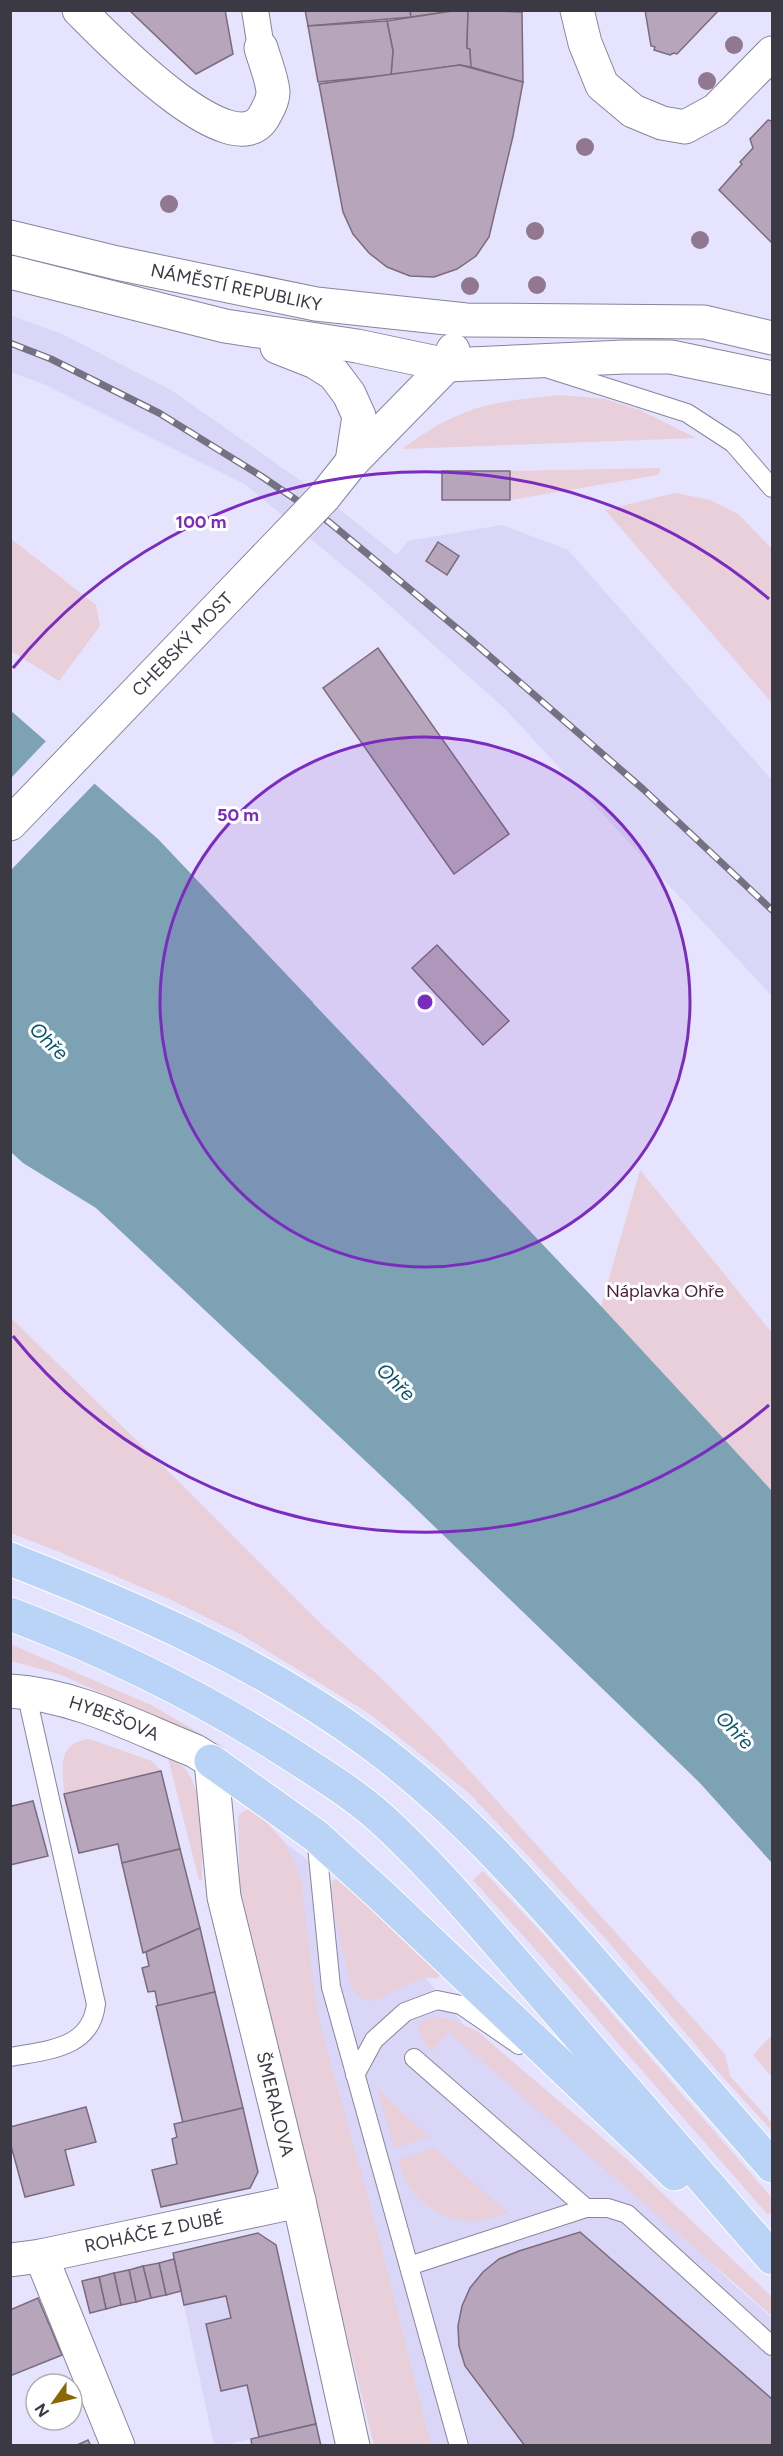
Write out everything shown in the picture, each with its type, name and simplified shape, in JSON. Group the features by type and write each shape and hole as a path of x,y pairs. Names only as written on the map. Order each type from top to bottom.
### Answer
{"highway":[{"path":"10,1559 130,1607 223,1652 304,1700 368,1741 395,1762 469,1826 518,1875 772,2166"},
{"path":"10,1614 100,1652 195,1697 238,1721 333,1781 383,1820 428,1864 472,1913 772,2258"},
{"path":"211,1761 316,1836 772,2265"}],"street":[{"path":"79,10 159,84 220,126 241,130 259,124 268,110 273,94 261,48 255,10"},
{"path":"578,10 585,43 602,85 633,111 662,123 685,127 716,110 772,53"},
{"name":"NÁMĚSTÍ REPUBLIKY","path":"10,237 315,304 465,320 704,322 772,338"},
{"name":"NÁMĚSTÍ REPUBLIKY","path":"10,272 225,326 357,346 447,365 671,357 772,378"},
{"path":"447,365 465,320"},
{"path":"225,326 315,362 334,374 349,394 359,416 352,462"},
{"name":"CHEBSKÝ MOST","path":"10,824 324,497 352,462 447,365"},
{"name":"HYBEŠOVA","path":"18,1691 55,1697 86,1706 195,1751 211,1761"},
{"name":"ŠMERALOVA","path":"211,1761 224,1898 299,2201 353,2445"},
{"name":"ROHÁČE Z DUBÉ","path":"26,2258 299,2201"},
{"path":"26,2258 118,2445"}],"lane":[{"path":"527,362 687,413 733,443 772,488"},
{"path":"10,2056 61,2048 73,2041 95,2019 96,2004 18,1691"},
{"path":"316,1836 331,1987 459,2445"},
{"path":"355,2075 374,2040 381,2033 405,2012 437,2000 461,2005 492,2024 617,2121"},
{"path":"414,2058 586,2208"},
{"path":"410,2266 586,2208 608,2208 627,2214 772,2346"}],"shaded area":[{"path":"10,315 62,334 171,390 324,497 397,555 408,541 502,525 568,550 772,780 772,996 504,708 370,588 246,485 41,383 11,372"},
{"path":"242,1812 305,1858 426,1978 467,2029 733,2284 772,2318 772,2445 392,2445"},
{"path":"258,2233 276,2245 316,2424 224,2445 214,2445 173,2253"}],"green space":[{"path":"561,395 605,399 640,410 696,438 402,449 441,423 477,408 514,400"},
{"path":"661,468 658,475 510,500 510,471"},
{"path":"675,493 710,500 738,514 772,549 772,703 605,510"},
{"path":"10,538 96,605 100,626 59,681 11,651"},
{"name":"Náplavka Ohře","path":"640,1170 772,1333 772,1491 601,1306"},
{"path":"11,1318 318,1621 382,1679 433,1730 725,2054 730,2076 772,2123 772,2131 721,2075 605,1938 469,1793 370,1714 240,1634 169,1599 11,1533"},
{"path":"10,1644 151,1705 227,1749 59,1674 11,1661"},
{"path":"89,1739 152,1761 161,1771 64,1794 63,1767 66,1752 78,1741"},
{"path":"168,1758 184,1768 196,1791 201,1821 202,1880 199,1880"},
{"path":"248,1809 257,1811 285,1843 301,1879 319,2020 380,2241 431,2445 374,2445 280,2066 240,1887 238,1817"},
{"path":"483,1871 541,1932 772,2198 772,2211 768,2215 473,1880"},
{"path":"338,1879 443,1974 437,1978 425,1978 408,1984 375,2001 358,1996 350,1984 333,1906 332,1880"},
{"path":"431,2017 447,2018 477,2031 621,2154 772,2297 772,2316 449,2032 432,2051 424,2043 418,2028 423,2020"},
{"path":"772,2035 772,2077 753,2055"},
{"path":"377,2088 382,2093 429,2137 394,2148"},
{"path":"434,2148 508,2213 476,2221 462,2220 437,2212 426,2205 408,2185 398,2160"}],"water":[{"name":"Ohře","path":"10,710 158,839 601,1306 772,1491 772,1863 699,1782 407,1500 96,1208 23,1163 11,1152"}],"pier":[{"path":"48,739 97,781 11,870 11,778"},
{"path":"315,1001 507,1202 504,1204 313,1003"}],"building":[{"path":"129,10 225,10 233,54 196,74"},
{"path":"305,10 410,10 411,17 308,26"},
{"path":"410,10 459,10 411,17"},
{"path":"468,10 467,48 470,49 471,67 460,65 391,75 393,51 387,21"},
{"path":"468,10 522,12 523,82 471,67 470,49 467,48"},
{"path":"645,10 719,10 677,54 670,55 654,50 655,47 651,46"},
{"path":"387,21 393,51 391,75 318,82 308,26"},
{"path":"460,65 523,82 513,136 489,237 476,256 457,269 434,277 410,276 387,267 369,253 353,234 343,212 319,84"},
{"path":"768,120 772,121 772,243 719,190 742,164 740,162 753,148 750,139"},
{"path":"442,471 510,471 510,500 442,500"},
{"path":"438,542 459,556 447,575 426,561"},
{"path":"378,648 509,834 454,874 323,688"},
{"path":"437,945 509,1021 483,1045 412,968"},
{"path":"161,1771 180,1849 122,1863 118,1844 79,1853 64,1794"},
{"path":"10,1801 12,1806 33,1801 48,1856 10,1865"},
{"path":"180,1849 200,1928 143,1953 122,1863"},
{"path":"200,1928 215,1992 158,2006 155,1991 148,1992 142,1968 149,1966 146,1952"},
{"path":"215,1992 243,2108 183,2123 156,2006"},
{"path":"86,2107 96,2142 65,2150 74,2185 25,2197 10,2142 10,2127"},
{"path":"243,2108 258,2172 250,2188 161,2207 152,2170 177,2164 172,2139 177,2137 174,2124"},
{"path":"580,2232 772,2399 772,2446 525,2446 465,2366 459,2346 458,2326 462,2306 470,2288 483,2272 499,2259"},
{"path":"258,2233 276,2245 316,2424 259,2437 247,2385 221,2391 206,2324 231,2318 226,2296 184,2305 173,2253"},
{"path":"174,2259 181,2291 166,2295 159,2263"},
{"path":"159,2263 166,2295 151,2298 143,2266"},
{"path":"143,2266 151,2298 136,2302 129,2270"},
{"path":"129,2270 136,2302 121,2305 114,2273"},
{"path":"114,2273 121,2305 106,2309 99,2277"},
{"path":"99,2277 106,2309 90,2313 82,2281"},
{"path":"38,2298 62,2355 10,2376 10,2310"},
{"path":"316,2424 321,2446 252,2446 251,2439"},
{"path":"88,2440 91,2446 75,2446"}],"railway":[{"path":"10,343 51,359 159,413 261,476 329,522 471,640 643,789 772,910"}]}
